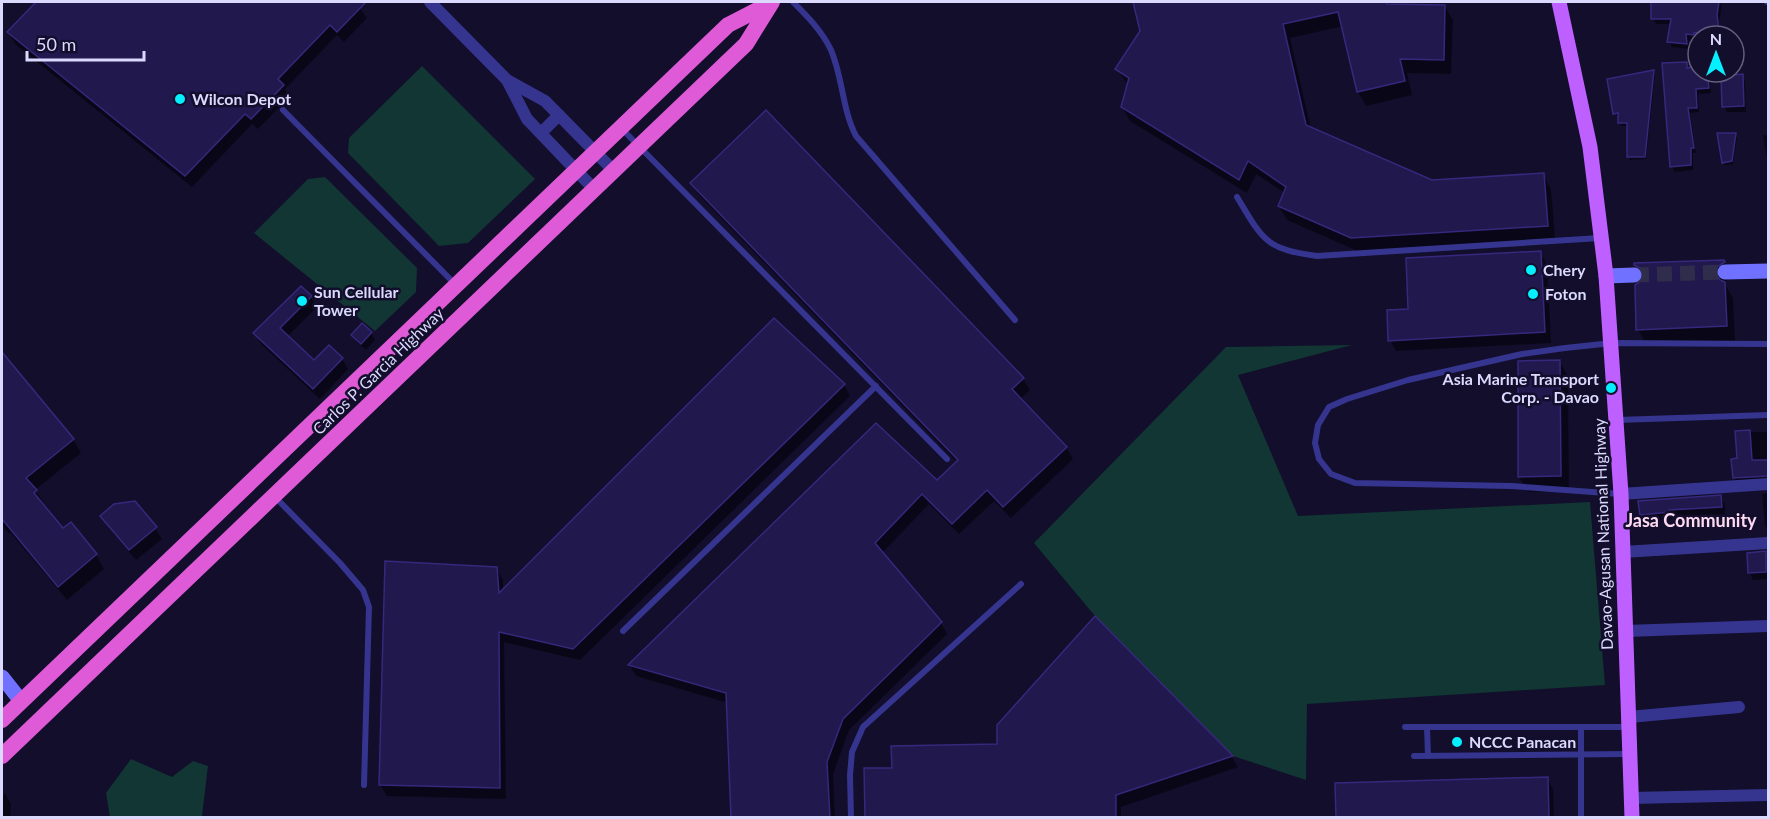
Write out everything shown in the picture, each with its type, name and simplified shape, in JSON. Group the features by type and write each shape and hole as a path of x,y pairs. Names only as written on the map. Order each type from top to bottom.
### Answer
{"highway":[{"name":"Carlos P. Garcia Highway","path":"2,720 728,25 771,3"},
{"name":"Carlos P. Garcia Highway","path":"2,756 746,44 771,3"},
{"path":"120,606 137,626"}],"main road":[{"name":"Davao-Agusan National Highway","path":"1559,2 1590,147 1612,343 1621,494 1632,818"},
{"path":"1725,272 1768,271"},
{"path":"1606,276 1634,275"},
{"path":"2,678 21,701"}],"street":[{"path":"430,2 507,80 545,101 614,171"},
{"path":"507,80 526,119 594,189"},
{"path":"541,133 559,115"},
{"path":"1621,494 1768,484"},
{"path":"1623,552 1768,543"},
{"path":"1626,631 1768,626"},
{"path":"1629,722 1739,707"},
{"path":"1631,798 1768,795"}],"lane":[{"path":"793,2 821,33 832,52 849,122 856,136 1015,320"},
{"path":"283,110 456,285"},
{"path":"620,128 947,459"},
{"path":"1237,197 1265,239 1278,248 1317,256 1602,238"},
{"path":"1621,494 1511,486 1355,483 1331,474 1319,459 1315,443 1318,425 1329,407 1347,399 1408,380 1522,354 1612,343 1768,345"},
{"path":"623,631 876,386"},
{"path":"1617,420 1768,415"},
{"path":"274,496 346,570 363,590 369,607 364,785"},
{"path":"851,818 852,752 863,727 1021,584"},
{"path":"1405,727 1581,727 1629,722"},
{"path":"1427,727 1428,756"},
{"path":"1581,727 1581,818"},
{"path":"1414,756 1630,754"}],"green space":[{"path":"422,66 535,179 468,243 439,246 348,153 349,138"},
{"path":"325,177 417,268 416,292 375,331 254,233 308,179"},
{"path":"1352,345 1238,375 1298,516 1590,502 1605,685 1307,704 1306,780 1233,756 1095,616 1034,543 1226,347"},
{"path":"131,759 172,777 193,761 208,766 202,816 192,818 110,817 106,793"}],"building":[{"name":"Wilcon Depot","path":"36,2 366,2 337,32 330,25 278,79 284,85 251,119 245,114 185,176 7,32"},
{"path":"1133,2 1387,2 1387,4 1445,5 1444,60 1400,59 1405,81 1357,92 1338,12 1283,24 1306,125 1432,180 1544,173 1548,226 1351,238 1278,206 1286,187 1248,161 1239,180 1121,107 1129,78 1115,69 1140,31"},
{"path":"1651,2 1719,2 1718,24 1686,24 1686,44 1667,42 1671,19 1651,19"},
{"path":"1686,62 1686,84 1708,84 1709,88 1696,89 1697,108 1688,108 1694,148 1691,148 1691,165 1670,167 1662,63"},
{"path":"1654,70 1645,157 1627,157 1627,123 1618,123 1618,113 1613,114 1607,79"},
{"path":"1721,84 1743,84 1744,106 1722,107"},
{"path":"766,110 1024,378 1012,389 1067,447 1003,507 987,490 952,524 922,494 875,543 942,622 843,719 827,762 830,818 731,818 726,693 628,665 876,423 937,480 958,460 690,183"},
{"path":"1717,133 1736,133 1732,161 1722,163"},
{"path":"1541,251 1545,332 1388,341 1387,310 1408,309 1406,258"},
{"path":"1724,260 1725,262 1717,267 1715,273 1720,280 1725,282 1727,326 1636,330 1635,285 1642,280 1644,274 1642,269 1634,263"},
{"path":"301,286 312,296 280,328 314,360 329,345 343,358 313,389 253,333"},
{"path":"774,318 845,384 573,649 499,632 500,788 379,785 385,561 497,567 499,593"},
{"path":"362,323 372,332 361,344 351,335"},
{"path":"2,352 74,439 26,478 37,490 34,493 63,528 71,522 97,554 58,587 2,519"},
{"path":"1560,360 1561,476 1518,477 1518,361"},
{"path":"1750,430 1752,460 1768,460 1768,476 1733,478 1731,459 1737,458 1735,431"},
{"path":"1721,495 1722,507 1669,510 1670,512 1640,515 1638,501"},
{"path":"135,501 157,527 129,550 100,516 114,504"},
{"path":"1766,551 1766,572 1748,573 1747,553"},
{"path":"1095,616 1233,756 1116,795 1116,818 865,818 864,768 892,768 891,746 997,744 997,725"},
{"path":"1548,777 1549,818 1336,818 1335,783"}],"tunnel":[{"path":"1634,275 1725,272"}],"place":[{"name":"Wilcon Depot","path":"180,99"},
{"name":"Chery","path":"1531,270"},
{"name":"Foton","path":"1533,294"},
{"name":"Sun Cellular Tower","path":"302,301"},
{"name":"Asia Marine Transport Corp. - Davao","path":"1611,388"},
{"name":"NCCC Panacan","path":"1457,742"}],"district":[{"name":"Jasa Community","path":"1691,521"}]}
